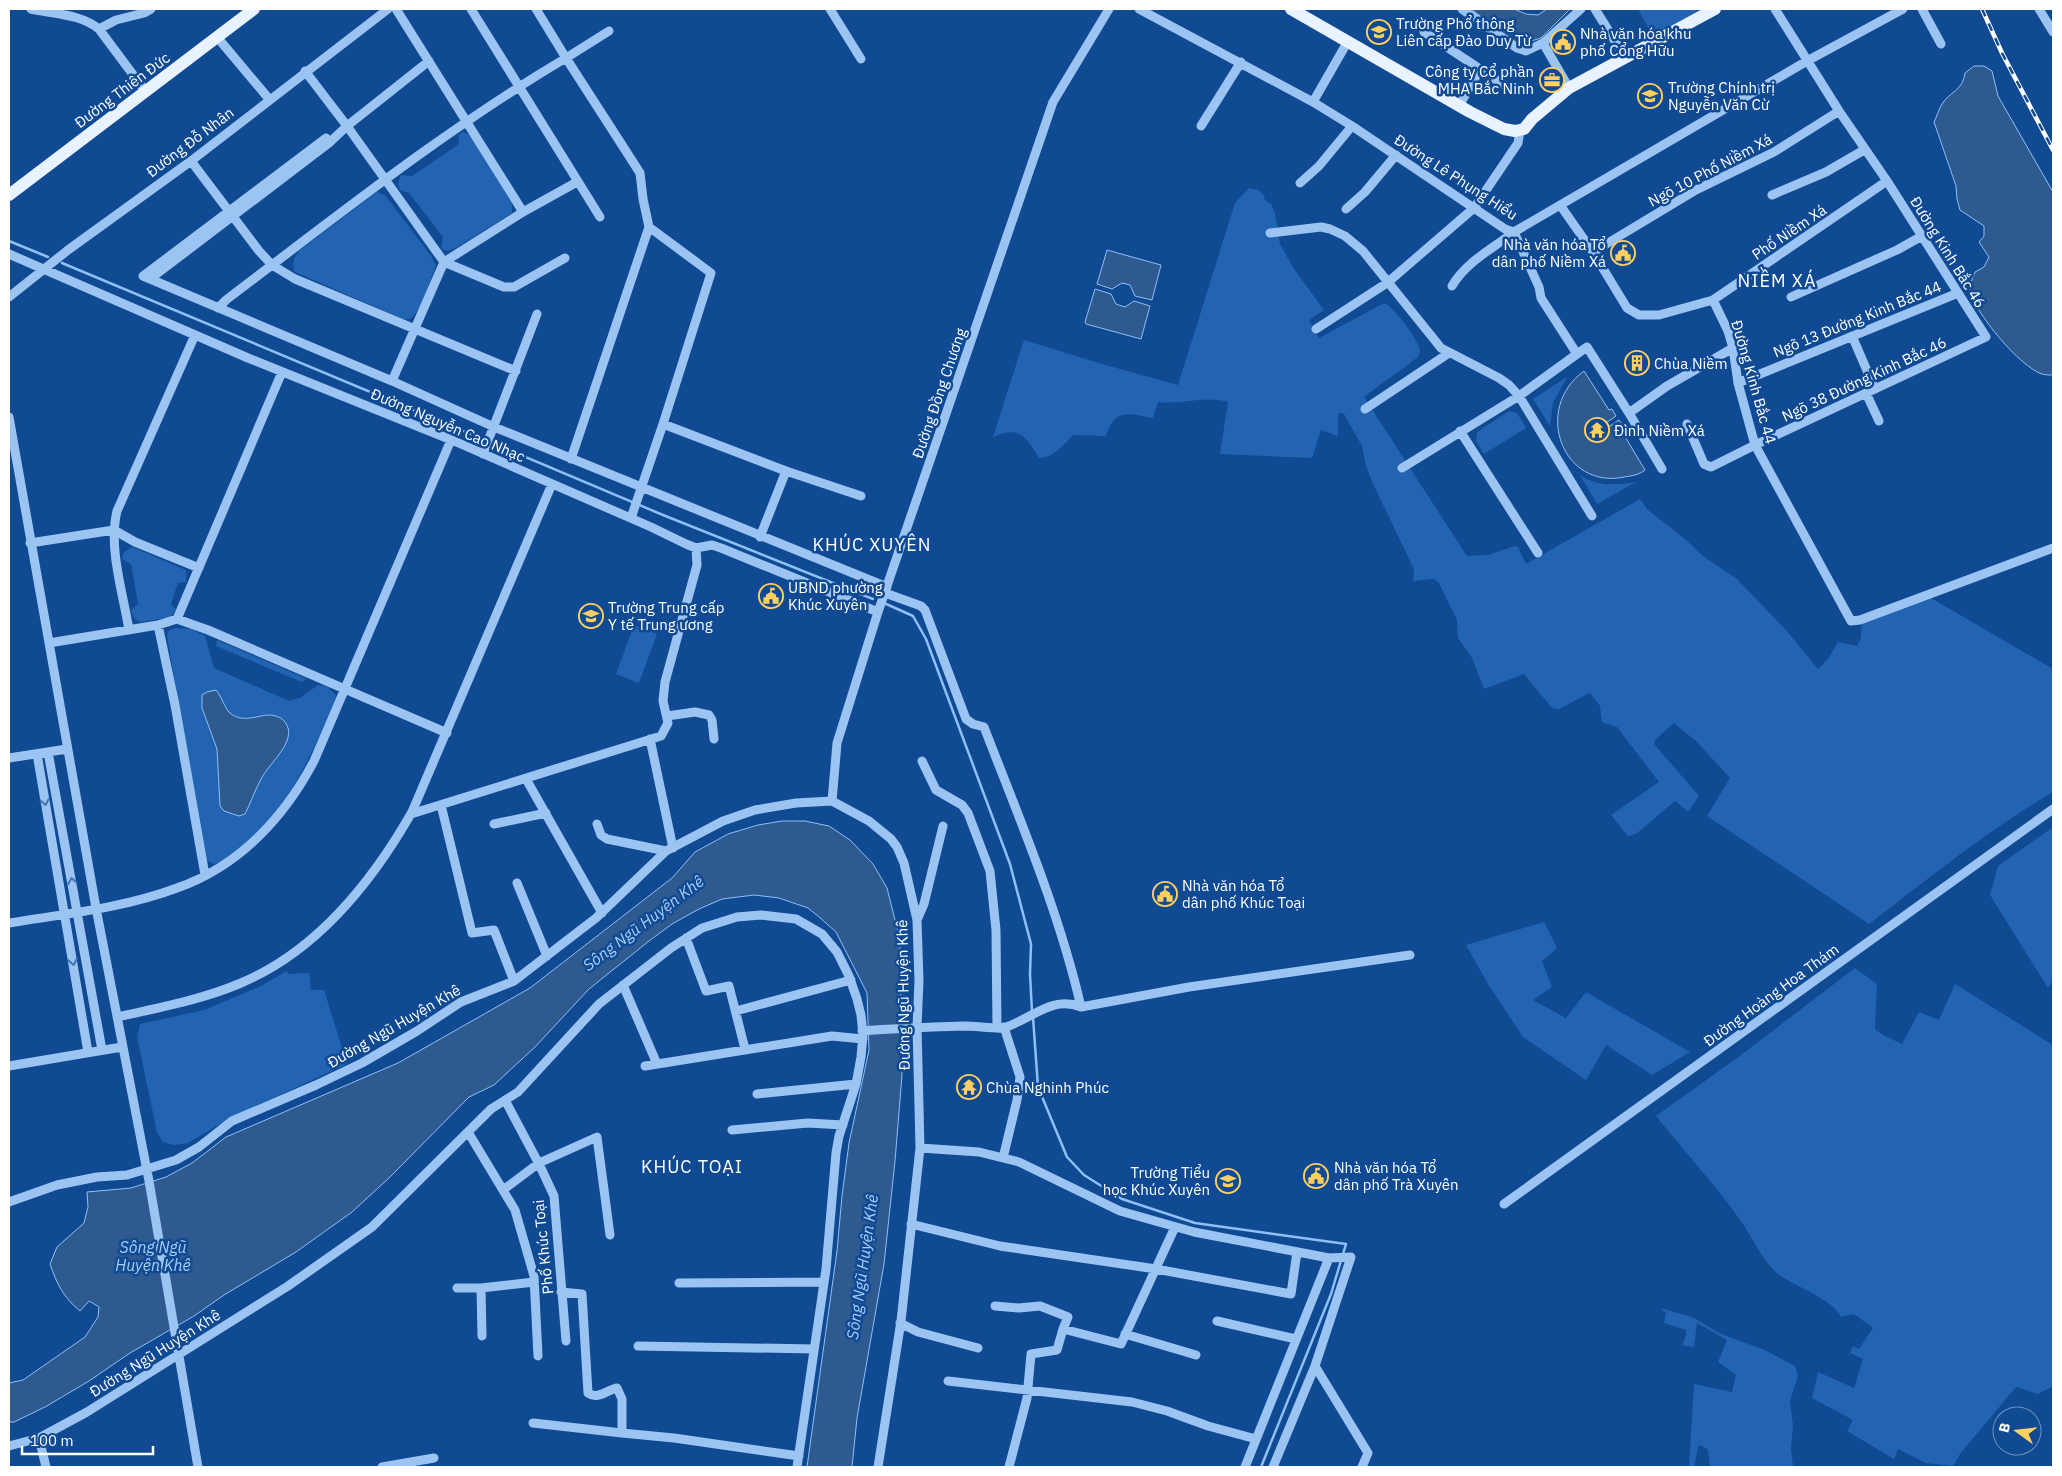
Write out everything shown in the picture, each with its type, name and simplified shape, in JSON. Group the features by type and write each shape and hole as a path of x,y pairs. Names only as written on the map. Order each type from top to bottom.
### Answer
{"main road":[{"name":"Đường Thiên Đức","path":"9,195 254,9"},
{"path":"1291,9 1459,106 1504,129 1513,131 1520,130 1569,88 1715,9"}],"street":[{"path":"31,9 54,11 83,19 100,30 146,92"},
{"path":"80,9 83,19"},
{"path":"100,30 116,20 144,13 151,9"},
{"name":"Đường Đỗ Nhân","path":"9,297 42,270 190,161 388,9"},
{"path":"396,9 468,121 523,212"},
{"path":"471,9 600,217"},
{"path":"536,9 640,174 642,199 650,227 571,459"},
{"path":"830,9 861,59"},
{"name":"Đường Đồng Chương","path":"832,800 838,743 885,592 1053,102 1109,9"},
{"name":"Đường Lê Phụng Hiểu","path":"1139,9 1314,102 1505,229 1514,232 1807,61 1903,9"},
{"path":"1462,9 1520,50 1526,51 1544,43 1582,9"},
{"path":"1595,9 1626,58"},
{"path":"1775,9 1864,150 1887,181"},
{"path":"1922,9 1941,44"},
{"path":"2039,9 2049,17 2053,32"},
{"path":"218,308 385,180 468,121 519,86 609,31"},
{"path":"1424,32 1507,86"},
{"path":"217,36 269,99"},
{"path":"1314,102 1348,41"},
{"path":"1544,43 1569,88"},
{"path":"429,61 347,126 326,138 146,278 392,381 493,428 571,459 641,491 760,537 921,606 925,610 966,719 973,724 984,727 1062,939 1072,969 1081,1007"},
{"path":"1201,126 1241,62"},
{"path":"1459,106 1480,69"},
{"path":"305,71 347,126 444,262 504,287 514,287 564,258"},
{"name":"Ngõ 10 Phố Niềm Xá","path":"1593,252 1696,190 1774,152 1839,111"},
{"path":"1300,183 1319,166 1352,126"},
{"path":"1316,329 1387,283 1474,208 1518,143 1520,130"},
{"path":"1772,195 1826,172 1864,150"},
{"path":"1346,209 1366,192 1396,155"},
{"path":"190,161 272,265 295,278 516,370"},
{"name":"Phố Niềm Xá","path":"1560,205 1593,252 1622,301 1632,312 1639,315 1658,315 1713,300 1887,181"},
{"name":"Đường Kinh Bắc 46","path":"1887,181 1986,338"},
{"path":"392,381 444,262 523,212 577,182"},
{"path":"632,515 711,273 650,227"},
{"path":"1270,233 1312,228 1330,229 1357,245 1435,342 1449,353 1499,378 1519,396 1592,516"},
{"path":"1452,286 1460,272 1471,262 1514,232 1539,287 1541,298 1577,354"},
{"path":"1791,297 1897,250 1922,236"},
{"name":"Đường Nguyễn Cao Nhạc","path":"9,254 42,270 282,372 450,440 484,451 552,484 632,515 696,548 712,545 880,609"},
{"name":"Ngõ 13 Đường Kinh Bắc 44","path":"1738,383 1958,293"},
{"name":"Đường Kinh Bắc 44","path":"1713,300 1728,331 1733,348 1738,383 1755,444 1851,621 1860,620 2053,548"},
{"path":"484,451 537,314"},
{"path":"129,630 114,530 117,511 195,335"},
{"path":"1852,336 1875,389"},
{"name":"Ngõ 38 Đường Kinh Bắc 46","path":"1687,424 1704,464 1711,467 1755,444 1986,338"},
{"path":"1402,468 1519,396 1587,347 1629,412 1662,469"},
{"path":"1629,412 1667,386 1733,348"},
{"path":"1365,408 1449,353"},
{"path":"177,619 282,372"},
{"path":"1866,393 1879,421"},
{"path":"9,417 96,908 149,1181 198,1467"},
{"path":"663,424 786,471 861,496"},
{"path":"1460,431 1538,553"},
{"path":"9,923 96,908 176,889 205,875 264,834 293,797 314,761 450,440"},
{"path":"760,537 786,471"},
{"path":"116,1017 188,1001 241,983 293,952 328,922 362,888 411,814 552,484"},
{"path":"30,543 114,530 135,542 199,568"},
{"path":"411,814 661,736 668,723 663,701 665,682 697,565 696,548"},
{"path":"49,643 158,625 177,619 318,676 344,690 447,733"},
{"path":"158,625 205,875"},
{"path":"667,716 695,712 709,715 712,720 714,739"},
{"path":"597,824 601,835 607,839 670,850 650,739"},
{"path":"9,758 67,749"},
{"path":"48,752 102,1050"},
{"path":"37,754 88,1052"},
{"path":"922,761 936,790 962,805 968,813 990,871 1003,1027 1020,1077 1017,1100 1003,1158"},
{"path":"526,779 602,913"},
{"name":"Đường Ngũ Huyện Khê","path":"9,1202 57,1184 96,1177 127,1175 176,1160 199,1147 232,1121 354,1067 417,1031 461,1002 514,981 602,913 670,850 723,821 755,810 796,803 832,800 869,821 891,839 897,847 904,863 917,920 920,1148 900,1323 878,1467"},
{"path":"441,805 472,933 494,930 514,981"},
{"name":"Đường Hoàng Hoa Thám","path":"1504,1204 2053,809"},
{"path":"494,824 546,814"},
{"path":"917,920 924,904 943,826"},
{"path":"517,883 547,956"},
{"name":"Đường Ngũ Huyện Khê","path":"9,1446 39,1438 87,1412 288,1286 372,1227 491,1109 518,1092 599,1004 702,928 737,917 761,915 796,920 822,934 837,952 851,980 861,1015 863,1035 856,1084 836,1153 824,1282 797,1467"},
{"path":"686,938 706,991 729,986 745,1050"},
{"path":"645,1066 832,1036 863,1035 917,1027 1003,1027 1058,1003 1070,1003 1081,1007 1189,987 1410,955"},
{"path":"736,1011 851,980"},
{"path":"624,985 657,1064"},
{"path":"9,1066 122,1047"},
{"path":"757,1094 856,1084"},
{"name":"Phố Khúc Toại","path":"505,1100 539,1163 554,1196 566,1342"},
{"path":"732,1130 808,1123 843,1125"},
{"path":"468,1132 515,1210 534,1282 538,1356"},
{"path":"503,1190 539,1163 597,1137 610,1235"},
{"path":"920,1148 978,1152 1019,1162 1120,1210 1194,1232 1329,1258 1352,1258 1314,1366 1273,1467"},
{"path":"912,1224 1000,1246 1156,1269 1291,1294 1297,1252"},
{"path":"1063,1329 1121,1344 1175,1227"},
{"path":"1245,1467 1329,1258"},
{"path":"457,1288 481,1288 534,1282"},
{"path":"679,1283 824,1282"},
{"path":"481,1288 482,1336"},
{"path":"561,1292 582,1294 588,1393 592,1396 597,1396 617,1388 622,1399 622,1433"},
{"path":"995,1306 1019,1308 1040,1306 1068,1317 1057,1350 1031,1354 1027,1389 1009,1467"},
{"path":"1217,1321 1296,1339"},
{"path":"900,1323 918,1332 978,1348"},
{"path":"1126,1334 1196,1355"},
{"path":"638,1346 814,1349"},
{"path":"1314,1366 1368,1452 1362,1467"},
{"path":"948,1381 1132,1402 1167,1411 1208,1426 1256,1438"},
{"path":"533,1423 674,1438 799,1456"},
{"path":"39,1438 46,1467"},
{"path":"382,1467 434,1458"}],"shaded area":[{"path":"1638,9 1708,9 1654,38"},
{"path":"463,132 470,135 512,204 512,213 456,248 448,251 441,249 443,237 409,193 400,190 398,184 401,175 412,176 459,144 458,135"},
{"path":"1249,188 1258,190 1263,194 1265,200 1271,204 1275,213 1280,244 1294,269 1324,310 1309,320 1319,338 1384,303 1399,316 1415,338 1420,350 1418,357 1364,397 1467,556 1488,555 1515,546 1518,547 1526,564 1640,499 1647,509 1703,556 1737,579 1786,630 1818,669 1828,659 1838,642 1857,646 1861,638 1862,622 1931,598 2053,669 2053,792 1982,838 1869,924 1707,816 1730,778 1697,742 1674,723 1656,739 1654,744 1699,796 1688,812 1675,801 1636,834 1628,836 1611,815 1659,782 1617,727 1602,722 1600,706 1590,693 1559,709 1552,708 1524,674 1484,689 1472,658 1458,638 1457,620 1439,583 1434,579 1413,581 1414,569 1373,484 1366,466 1362,446 1344,414 1338,414 1338,436 1321,430 1312,458 1220,454 1228,402 1211,399 1167,403 1158,402 1153,418 1130,414 1118,417 1114,420 1106,436 1073,435 1058,450 1049,456 1039,458 1030,444 1021,435 1009,432 993,437 1024,340 1178,385 1235,203"},
{"path":"377,192 385,195 431,256 436,266 422,302 410,319 403,319 295,272 293,266 296,255 300,250"},
{"path":"1567,377 1553,403 1550,426 1533,399"},
{"path":"1509,411 1517,413 1526,428 1484,454 1476,441 1477,432"},
{"path":"1580,475 1593,482 1600,483 1636,482 1597,504"},
{"path":"132,547 186,570 186,582 178,583 171,604 176,609 171,617 141,622 133,616 131,610 138,604 131,564 122,559 124,552"},
{"path":"634,625 657,634 639,683 616,674"},
{"path":"175,628 191,629 205,636 214,668 289,701 300,698 318,685 326,686 336,695 309,758 279,807 254,835 227,857 214,864 207,860 202,838 167,636 168,631"},
{"path":"217,640 307,679 302,682 216,646"},
{"path":"2053,827 2053,979 2048,988 1990,895 1998,866"},
{"path":"1544,922 1557,948 1542,961 1552,987 1533,1000 1566,1018 1586,992 1690,1052 1652,1075 1606,1045 1586,1080 1523,1037 1488,984 1466,945"},
{"path":"1855,968 1877,984 1875,1029 1902,1044 1919,1012 1939,1020 1955,984 2053,1045 2053,1386 2038,1394 2016,1387 2000,1406 1992,1406 1992,1416 1960,1454 1953,1466 1926,1463 1898,1449 1894,1459 1847,1431 1853,1420 1812,1398 1818,1372 1854,1388 1863,1359 1850,1353 1853,1346 1859,1349 1873,1328 1854,1314 1841,1317 1830,1304 1778,1274 1761,1254 1743,1224 1728,1204 1656,1116 1737,1058"},
{"path":"287,971 288,974 309,973 311,990 324,990 347,1064 232,1117 188,1143 174,1145 163,1142 157,1132 137,1037 140,1024 204,1010 261,986"},
{"path":"1660,1308 1692,1317 1721,1334 1765,1350 1795,1366 1798,1376 1790,1401 1793,1426 1791,1449 1793,1467 1710,1467 1708,1450 1701,1445 1698,1447 1694,1467 1689,1467 1694,1384 1732,1392 1736,1375 1718,1362 1727,1340 1697,1323 1694,1347 1682,1345 1686,1336 1686,1330 1664,1323 1666,1313"}],"water":[{"path":"1471,9 1514,9 1526,14 1538,15 1547,9 1570,9 1541,38 1518,45"},
{"path":"1974,66 1984,66 1992,71 1998,96 2053,192 2053,375 2042,374 2033,369 1999,338 1973,300 1970,290 1975,272 1984,267 1989,257 1979,242 1984,236 1984,226 1960,210 1956,186 1934,122 1942,104 1959,88 1965,73"},
{"path":"1107,250 1161,265 1152,300 1135,296 1130,285 1122,283 1112,289 1097,284"},
{"path":"1095,289 1111,294 1116,304 1125,307 1134,301 1150,306 1141,339 1086,324"},
{"path":"1584,371 1609,410 1612,409 1616,416 1603,425 1600,421 1589,428 1596,440 1607,433 1605,429 1619,420 1624,427 1621,430 1645,470 1643,472 1627,477 1603,478 1585,471 1571,459 1562,443 1558,425 1560,405 1568,387"},
{"path":"216,690 228,711 235,716 249,718 268,715 275,716 285,722 288,729 286,744 261,779 245,814 239,816 224,811 220,806 217,749 202,708 202,695"},
{"name":"Sông Ngũ Huyện Khê","path":"782,821 805,821 829,826 850,840 873,864 887,888 900,940 902,1075 895,1161 884,1264 857,1418 852,1467 807,1467 837,1251 849,1143 869,1050 867,993 836,932 818,916 808,908 779,898 754,895 722,899 699,909 672,924 649,941 589,989 535,1047 494,1085 469,1097 390,1177 352,1212 296,1252 224,1295 194,1316 130,1353 89,1381 45,1407 14,1422 9,1422 9,1383 23,1380 85,1337 98,1317 99,1307 89,1301 80,1311 69,1301 58,1284 50,1264 57,1247 84,1223 88,1207 87,1192 131,1188 166,1177 192,1163 226,1137 398,1063 530,988 672,878 695,852 728,834 758,825"}],"waterway":[{"path":"9,241 48,257"},
{"path":"62,263 485,440"},
{"path":"490,442 663,515 873,599"},
{"path":"884,603 913,616 926,639 1010,864 1031,944 1032,1012"},
{"path":"1033,1017 1038,1087 1067,1157 1084,1175 1122,1199 1195,1223 1346,1244 1331,1294 1261,1467"}],"railway":[{"path":"1982,9 2002,53 2053,150"}],"place":[{"name":"Trường Phổ thông Liên cấp Đào Duy Từ","path":"1379,32"},
{"name":"Nhà văn hóa khu phố Cổng Hữu","path":"1563,42"},
{"name":"Công ty Cổ phần MHA Bắc Ninh","path":"1552,80"},
{"name":"Trường Chính trị Nguyễn Văn Cừ","path":"1650,96"},
{"name":"Nhà văn hóa Tổ dân phố Niềm Xá","path":"1623,253"},
{"name":"Chùa Niềm","path":"1637,363"},
{"name":"Đình Niềm Xá","path":"1597,430"},
{"name":"UBND phường Khúc Xuyên","path":"771,596"},
{"name":"Trường Trung cấp Y tế Trung ương","path":"591,616"},
{"name":"Nhà văn hóa Tổ dân phố Khúc Toại","path":"1165,894"},
{"name":"Chùa Nghinh Phúc","path":"969,1087"},
{"name":"Nhà văn hóa Tổ dân phố Trà Xuyên","path":"1316,1176"},
{"name":"Trường Tiểu học Khúc Xuyên","path":"1228,1181"}],"district":[{"name":"NIỀM XÁ","path":"1777,280"},
{"name":"KHÚC XUYÊN","path":"872,544"},
{"name":"KHÚC TOẠI","path":"692,1166"}]}
